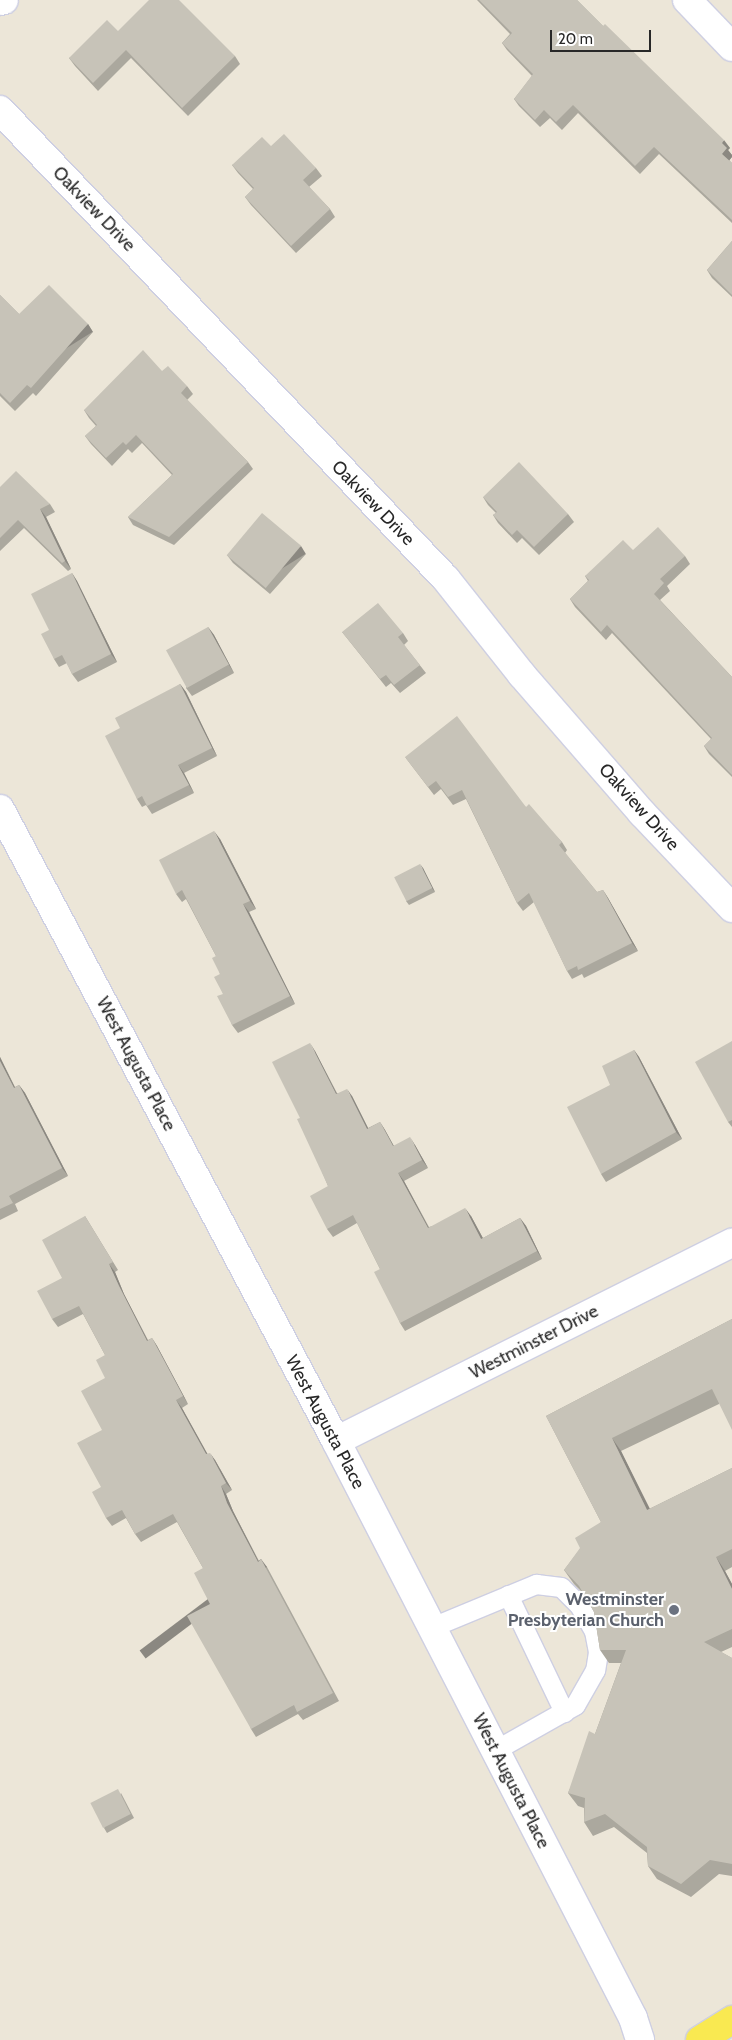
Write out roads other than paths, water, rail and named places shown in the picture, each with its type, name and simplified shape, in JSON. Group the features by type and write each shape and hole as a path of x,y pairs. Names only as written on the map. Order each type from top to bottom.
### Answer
{"main road":[{"path":"700,2040 732,2020"}],"street":[{"path":"688,0 732,46"},
{"name":"Oakview Drive","path":"0,110 446,579 522,675 642,812 732,908"},
{"name":"West Augusta Place","path":"0,809 336,1441 633,2018 640,2040"},
{"name":"Westminster Drive","path":"336,1441 732,1242"}],"lane":[{"path":"432,1627 536,1584 561,1587 579,1605 594,1630 598,1652 596,1670 575,1705 495,1750"},
{"path":"508,1594 564,1712"}],"place":[{"name":"Westminster Presbyterian Church","path":"674,1610"}]}
